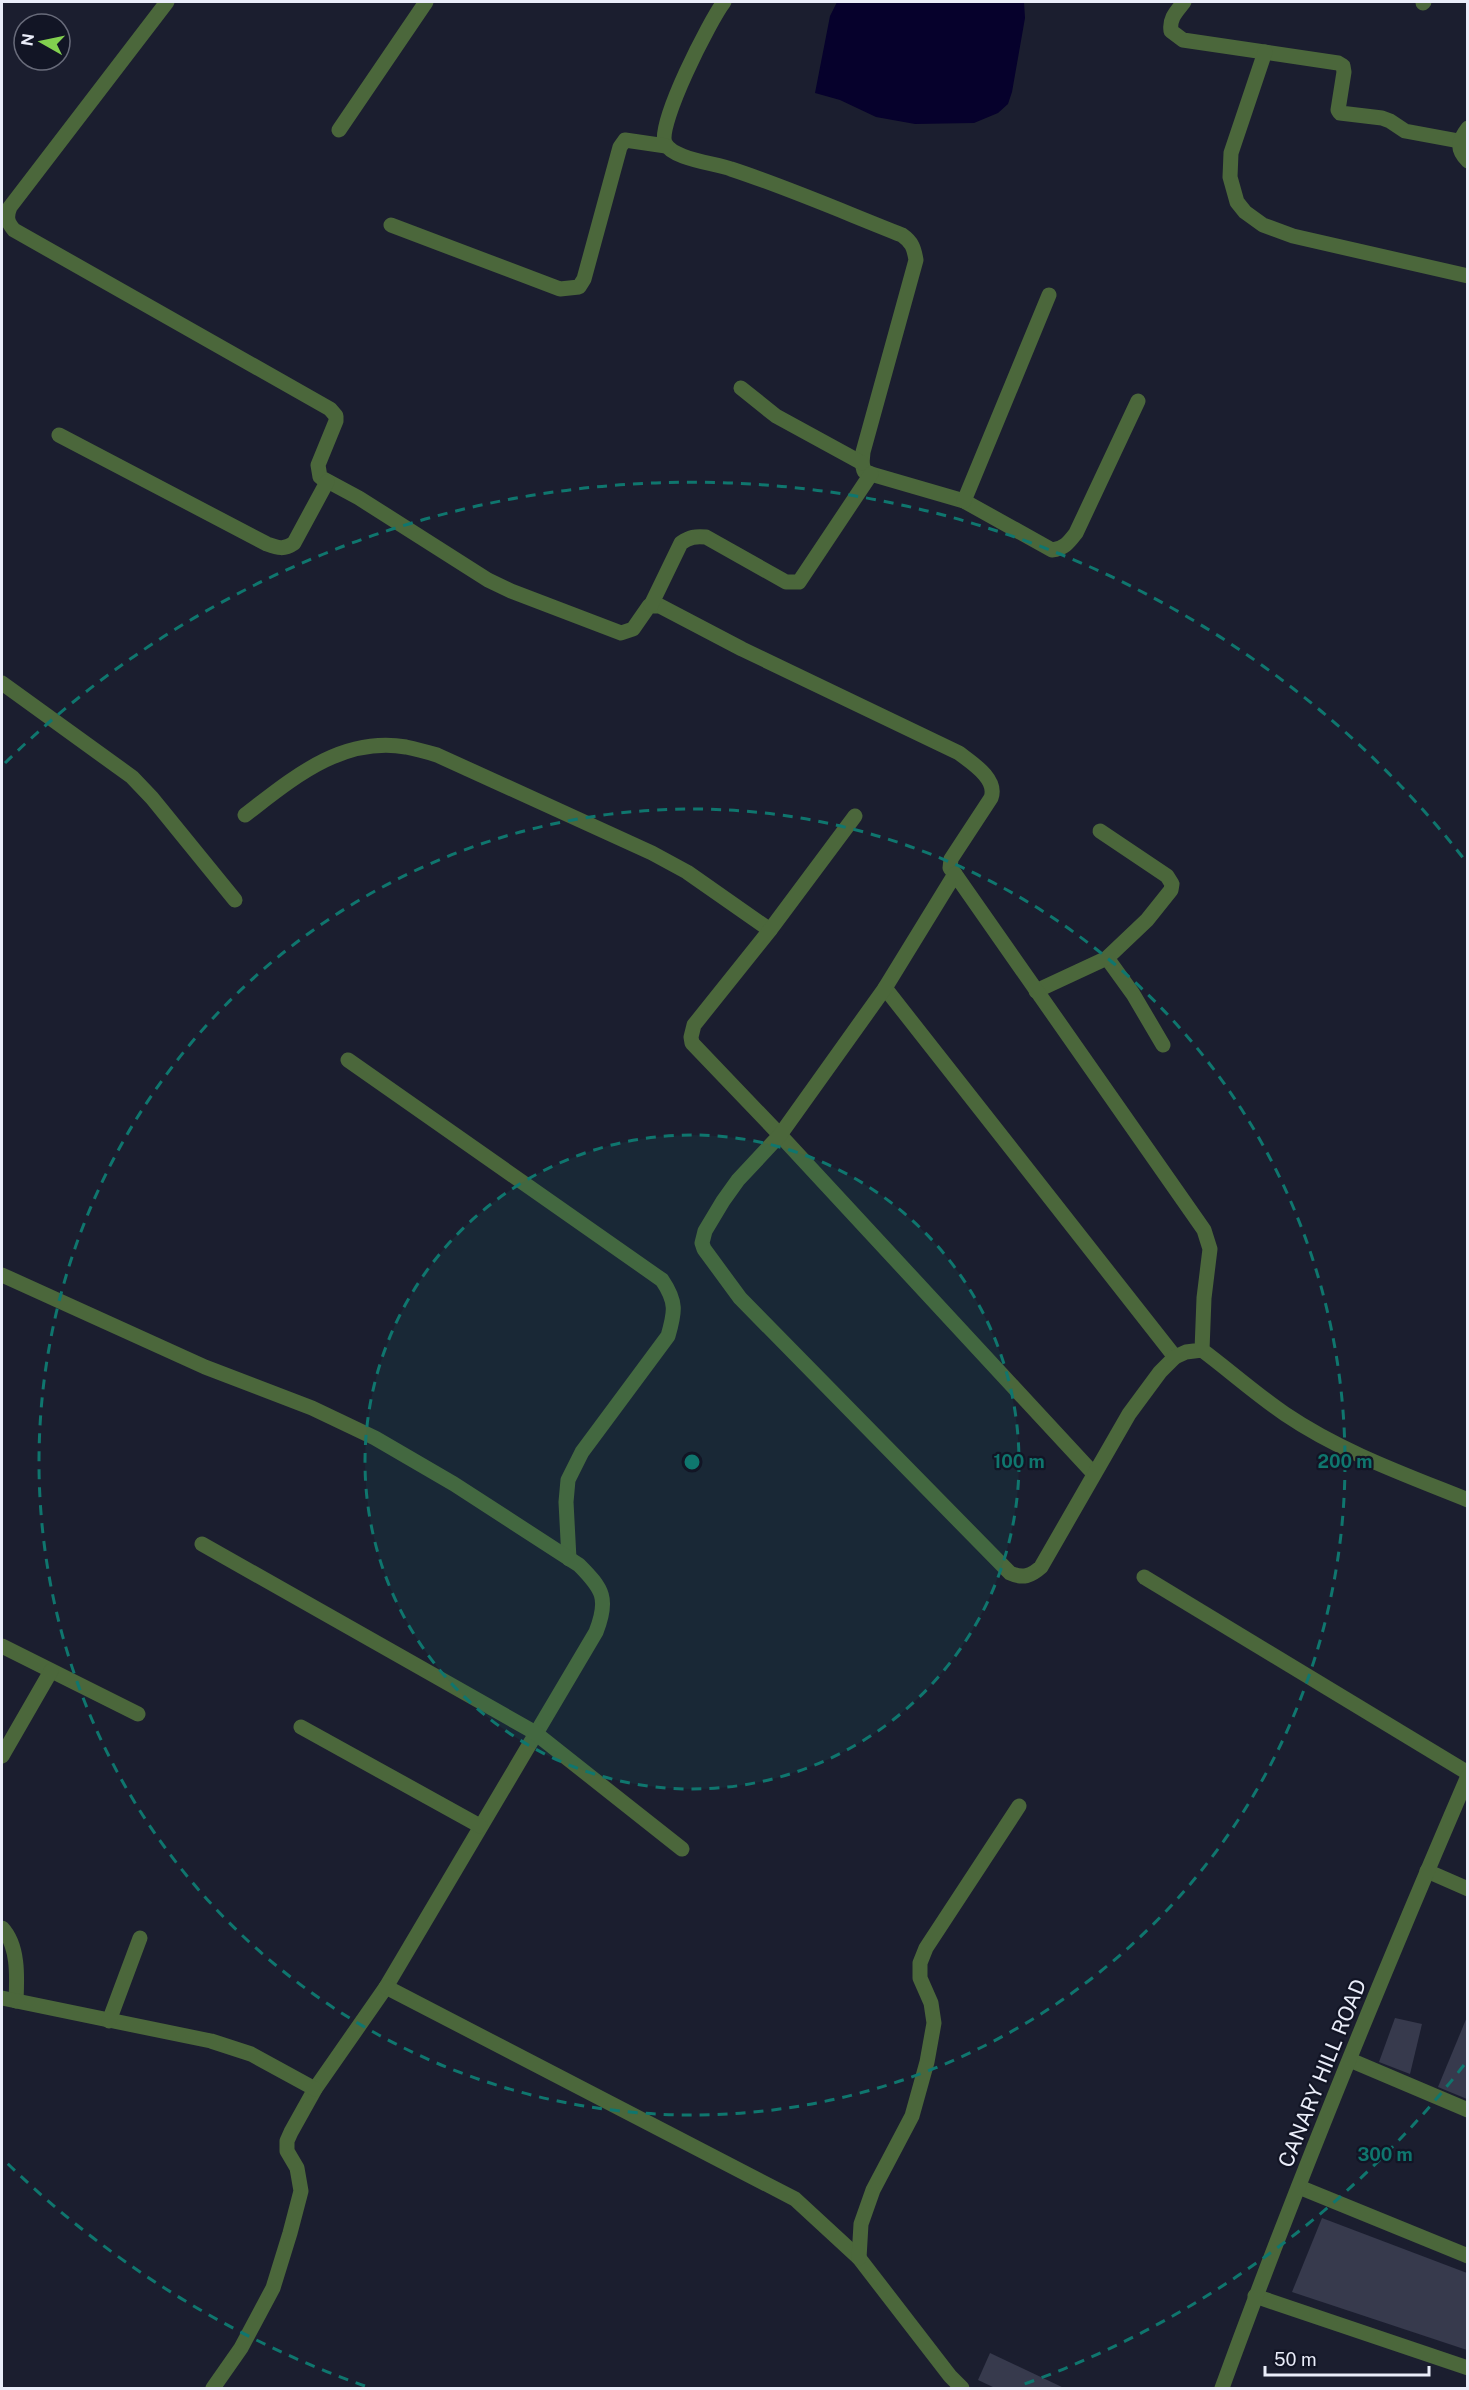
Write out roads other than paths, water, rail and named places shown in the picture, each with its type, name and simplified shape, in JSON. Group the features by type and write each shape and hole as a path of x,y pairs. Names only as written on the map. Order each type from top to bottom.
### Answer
{"street":[{"path":"167,2 10,207 7,216 8,223 26,238 330,409 336,416 336,421 317,470 320,477 359,498 488,580 511,591 606,628 621,633 630,632 651,605 681,543 698,536 706,537 786,582 799,582 866,469 916,260 911,242 902,235 731,169 677,154 666,146 632,140 625,140 620,147 584,279 579,287 560,289 391,225"},
{"path":"339,130 426,2"},
{"path":"666,146 663,140 664,129 679,91 706,30 724,2"},
{"path":"1184,2 1170,23 1171,31 1183,40 1338,63 1343,66 1338,110 1340,113 1390,120 1405,131 1463,134 1459,150 1467,161"},
{"path":"1265,52 1231,153 1230,177 1237,202 1245,212 1263,225 1293,236 1467,276"},
{"path":"964,501 1049,295"},
{"path":"741,388 776,416 866,469 964,501 1052,550 1059,550 1067,545 1076,533 1138,401"},
{"path":"59,435 267,544 279,548 287,548 294,543 327,482"},
{"path":"651,605 660,606 762,658 941,743 959,753 993,785 993,794 951,859 950,868 1204,1230 1210,1249 1204,1298 1202,1350"},
{"path":"2,683 132,777 152,798 235,900"},
{"path":"244,815 302,772 333,755 368,747 405,747 437,755 652,853 687,872 770,930"},
{"path":"855,816 770,930 694,1025 691,1037 694,1047 780,1135 1094,1474"},
{"path":"1036,991 1107,958 1147,920 1168,895 1172,885 1167,876 1100,831"},
{"path":"955,874 885,988 780,1135 738,1180 703,1237 702,1242 706,1254 740,1298 1010,1573 1018,1576 1026,1576 1041,1568 1129,1414 1160,1372 1175,1357 1186,1352 1202,1350 1286,1414 1329,1439 1377,1463 1467,1500"},
{"path":"1107,958 1133,994 1163,1045"},
{"path":"885,988 1175,1357"},
{"path":"348,1060 662,1280 672,1295 674,1314 668,1336 582,1452 568,1480 566,1502 569,1559"},
{"path":"2,1275 205,1367 312,1408 375,1438 454,1484 569,1559 594,1580 601,1591 604,1602 603,1615 596,1632 534,1732 386,1987 315,2090 287,2141 287,2151 297,2168 301,2191 273,2288 241,2348 213,2388"},
{"path":"202,1544 534,1732 682,1849"},
{"path":"1144,1577 1467,1774"},
{"path":"2,1646 138,1714"},
{"path":"2,1756 51,1671"},
{"path":"300,1727 480,1826"},
{"name":"CANARY HILL ROAD","path":"1222,2388 1255,2296 1467,1774"},
{"path":"859,2258 861,2224 864,2215 873,2190 912,2116 927,2062 934,2022 931,2003 921,1978 920,1963 926,1948 1019,1806"},
{"path":"1427,1871 1467,1889"},
{"path":"2,1928 7,1934 15,1957 9,2000 211,2041 251,2054 315,2090"},
{"path":"109,2021 140,1938"},
{"path":"386,1987 795,2199 859,2258 950,2376 962,2388"},
{"path":"1350,2060 1467,2110"},
{"path":"1299,2187 1467,2256"},
{"path":"1255,2296 1467,2367"}]}
